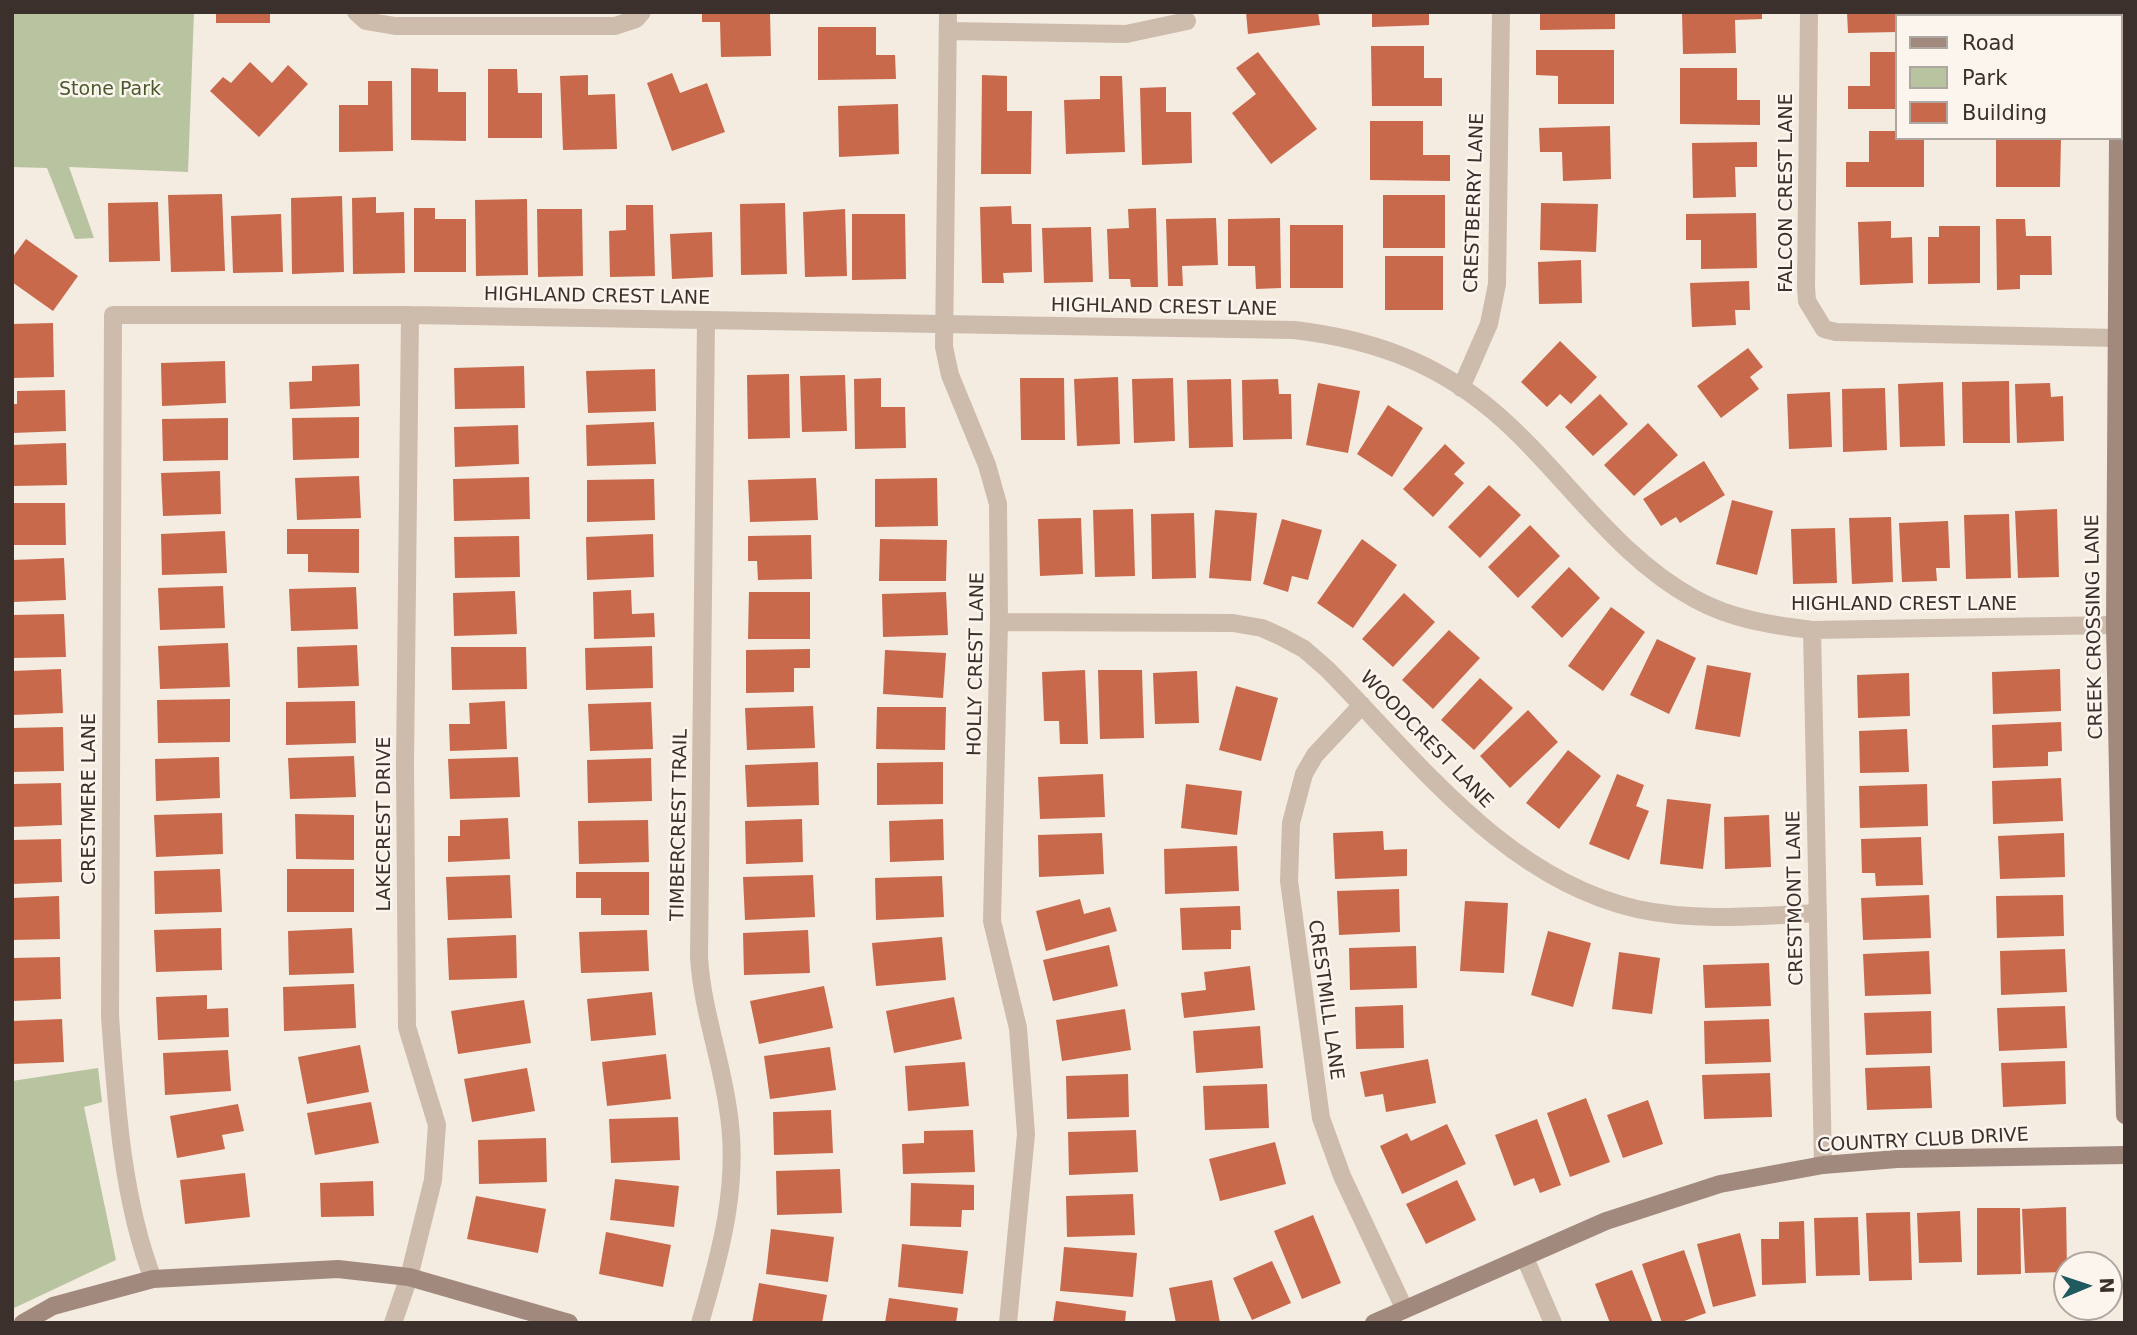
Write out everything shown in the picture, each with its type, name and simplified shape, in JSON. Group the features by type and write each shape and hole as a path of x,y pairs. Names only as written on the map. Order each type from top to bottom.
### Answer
{"street":[{"path":"356,12 366,21 395,26 615,26 636,19 642,12"},
{"name":"HOLLY CREST LANE","path":"948,12 944,326 950,375 995,488 999,622 992,921 1018,1028 1026,1134 1008,1323"},
{"name":"CRESTBERRY LANE","path":"1461,388 1489,324 1497,284 1501,12"},
{"name":"FALCON CREST LANE","path":"1809,12 1806,287 1807,301 1824,329 1836,332 2116,338"},
{"path":"948,31 1126,34 1187,21"},
{"name":"CREEK CROSSING LANE","path":"2118,140 2121,187 2116,338 2119,488 2115,625 2125,1115"},
{"name":"HIGHLAND CREST LANE","path":"113,315 410,315 1294,330 1346,337 1426,366 1461,388 1493,411 1632,553 1670,584 1695,600 1746,620 1812,630 2115,625"},
{"name":"CRESTMERE LANE","path":"113,315 110,1016 117,1121 144,1256 153,1279"},
{"name":"LAKECREST DRIVE","path":"393,1323 409,1277 433,1180 438,1125 407,1027 405,764 410,315"},
{"name":"TIMBERCREST TRAIL","path":"699,1323 726,1230 732,1155 728,1108 703,996 699,957 706,321"},
{"name":"WOODCREST LANE","path":"999,622 1202,622 1262,628 1304,649 1488,834 1522,859 1559,880 1638,909 1726,917 1818,913"},
{"name":"CRESTMONT LANE","path":"1812,630 1823,1165"},
{"name":"CRESTMILL LANE","path":"1362,705 1315,755 1304,774 1291,823 1289,881 1321,1118 1342,1177 1404,1308"},
{"name":"COUNTRY CLUB DRIVE","path":"1374,1323 1606,1221 1720,1184 1823,1165 1897,1159 2125,1155"},
{"path":"1525,1258 1553,1323"},
{"path":"23,1323 53,1306 153,1279 338,1269 409,1277 569,1323"}],"green space":[{"name":"Stone Park","path":"12,12 194,12 188,172 69,167 94,238 75,239 47,168 12,167"},
{"path":"98,1068 102,1102 84,1107 116,1260 12,1309 12,1081"}],"building":[{"path":"216,12 270,12 270,23 216,23"},
{"path":"702,12 770,12 771,56 721,57 720,22 702,22"},
{"path":"1246,12 1318,12 1320,25 1248,34"},
{"path":"1372,12 1429,12 1429,25 1372,27"},
{"path":"1540,12 1615,12 1615,29 1540,30"},
{"path":"1682,12 1762,12 1762,19 1735,20 1736,53 1683,54"},
{"path":"1847,12 1933,12 1896,14 1896,32 1848,33"},
{"path":"2063,12 2063,14 1986,14"},
{"path":"818,27 876,27 876,55 895,55 896,79 818,80"},
{"path":"1371,46 1424,46 1424,78 1442,78 1442,106 1372,106"},
{"path":"1536,50 1614,50 1614,104 1558,104 1558,76 1536,75"},
{"path":"1258,52 1317,129 1271,164 1232,113 1256,94 1236,68"},
{"path":"1870,52 1896,52 1896,109 1848,109 1848,86 1870,86"},
{"path":"250,62 272,83 288,65 308,84 259,137 210,91 223,77 231,83"},
{"path":"411,68 438,69 438,92 466,92 466,141 411,140"},
{"path":"1680,68 1737,68 1737,100 1760,100 1760,125 1680,124"},
{"path":"488,69 517,69 518,93 542,93 542,138 488,138"},
{"path":"672,73 680,93 707,83 725,132 672,151 647,83"},
{"path":"588,75 588,95 615,94 617,149 563,150 560,76"},
{"path":"982,75 1007,76 1007,111 1032,111 1031,174 981,174"},
{"path":"1100,76 1122,76 1125,152 1066,154 1064,100 1100,99"},
{"path":"368,81 392,81 393,151 339,152 339,105 368,105"},
{"path":"1166,87 1166,112 1191,112 1192,163 1142,165 1140,88"},
{"path":"898,104 899,154 839,157 838,106"},
{"path":"1370,121 1423,121 1423,155 1450,155 1450,181 1370,180"},
{"path":"1610,126 1611,179 1563,181 1562,152 1540,152 1539,128"},
{"path":"1869,131 1896,131 1896,140 1924,140 1924,187 1846,187 1846,162 1869,162"},
{"path":"1996,140 2061,140 2060,187 1996,187"},
{"path":"1757,142 1757,167 1735,167 1736,197 1693,198 1692,143"},
{"path":"222,194 225,271 171,272 168,195"},
{"path":"1383,195 1445,195 1445,248 1383,248"},
{"path":"342,196 344,272 292,274 291,198"},
{"path":"376,197 376,213 404,212 405,273 353,274 352,198"},
{"path":"527,199 528,275 476,276 475,200"},
{"path":"158,202 160,261 109,262 108,203"},
{"path":"785,203 787,274 741,275 740,204"},
{"path":"1541,203 1598,204 1596,252 1540,250"},
{"path":"626,205 653,205 655,276 610,277 609,231 626,230"},
{"path":"1011,206 1012,224 1031,224 1032,272 1003,273 1004,283 982,283 980,207"},
{"path":"414,208 435,208 435,219 466,219 466,272 414,272"},
{"path":"1156,208 1158,287 1131,287 1130,279 1109,279 1107,229 1129,228 1128,209"},
{"path":"537,209 582,209 583,276 538,277"},
{"path":"845,209 847,276 805,277 803,212"},
{"path":"1756,213 1757,268 1701,269 1701,240 1686,240 1686,214"},
{"path":"281,214 283,272 233,273 231,216"},
{"path":"852,214 905,214 906,279 852,280"},
{"path":"1216,218 1218,265 1182,266 1183,286 1168,286 1166,219"},
{"path":"1280,218 1281,288 1256,289 1255,266 1228,266 1228,219"},
{"path":"1996,219 2025,219 2026,236 2051,236 2052,275 2020,275 2020,289 1997,290"},
{"path":"1891,221 1891,238 1912,237 1913,283 1860,285 1858,222"},
{"path":"1290,225 1343,225 1343,288 1290,288"},
{"path":"1939,226 1980,226 1980,283 1928,284 1928,237 1939,237"},
{"path":"1091,227 1093,282 1044,283 1042,228"},
{"path":"712,232 713,277 672,279 670,234"},
{"path":"26,239 78,276 53,311 12,282 12,258"},
{"path":"1385,256 1443,256 1443,310 1385,310"},
{"path":"1581,260 1582,303 1539,304 1538,262"},
{"path":"1749,281 1750,310 1735,310 1736,325 1692,327 1690,283"},
{"path":"53,323 54,377 12,378 12,324"},
{"path":"1560,341 1597,377 1571,404 1560,394 1547,407 1521,382"},
{"path":"1748,348 1763,367 1750,377 1759,389 1721,418 1697,386"},
{"path":"225,361 226,403 162,406 161,363"},
{"path":"359,364 360,406 290,409 289,382 312,381 312,366"},
{"path":"524,366 525,408 455,409 454,368"},
{"path":"655,369 656,411 588,413 586,371"},
{"path":"789,374 790,438 748,439 747,375"},
{"path":"845,375 847,431 802,432 800,376"},
{"path":"1118,377 1120,444 1077,446 1074,379"},
{"path":"881,378 881,407 905,407 906,448 855,449 854,379"},
{"path":"1020,378 1064,378 1065,440 1021,440"},
{"path":"1173,378 1175,441 1134,443 1132,379"},
{"path":"1231,379 1233,447 1189,448 1187,380"},
{"path":"1278,379 1279,394 1291,394 1292,439 1243,440 1242,380"},
{"path":"2009,381 2010,443 1963,443 1962,382"},
{"path":"1943,382 1945,446 1900,447 1898,384"},
{"path":"1318,383 1360,391 1348,453 1306,445"},
{"path":"2050,383 2051,397 2063,396 2064,441 2017,443 2015,384"},
{"path":"1885,388 1887,450 1843,452 1842,389"},
{"path":"65,390 66,431 12,433 12,404 17,404 17,391"},
{"path":"1830,392 1832,447 1789,449 1787,394"},
{"path":"1600,394 1628,424 1593,456 1565,427"},
{"path":"1388,405 1423,428 1392,477 1357,454"},
{"path":"359,417 359,458 293,460 292,418"},
{"path":"228,418 228,460 163,461 162,419"},
{"path":"654,422 656,464 587,466 586,425"},
{"path":"1648,423 1678,455 1634,496 1604,465"},
{"path":"518,425 519,464 455,467 454,427"},
{"path":"66,443 67,485 12,486 12,445"},
{"path":"1445,444 1465,463 1454,474 1464,483 1433,517 1403,489"},
{"path":"1704,461 1725,495 1680,523 1676,517 1661,526 1643,499"},
{"path":"220,471 221,514 163,516 161,473"},
{"path":"359,476 361,518 297,520 295,478"},
{"path":"529,477 530,519 454,521 453,479"},
{"path":"816,478 818,520 750,522 748,480"},
{"path":"937,478 938,526 875,527 875,479"},
{"path":"654,479 655,520 587,522 587,480"},
{"path":"1489,485 1521,515 1480,558 1448,527"},
{"path":"1732,500 1773,511 1757,575 1716,564"},
{"path":"12,503 65,503 66,545 12,545"},
{"path":"1133,509 1135,576 1095,577 1093,510"},
{"path":"2057,509 2059,577 2018,578 2015,511"},
{"path":"1215,510 1257,513 1251,581 1209,578"},
{"path":"1194,513 1196,578 1152,579 1151,514"},
{"path":"2009,514 2011,578 1966,579 1964,515"},
{"path":"1891,517 1893,582 1852,584 1849,518"},
{"path":"1081,518 1083,574 1040,576 1038,519"},
{"path":"1282,519 1322,530 1308,580 1292,576 1288,592 1263,584"},
{"path":"1948,521 1950,568 1936,568 1937,581 1902,582 1899,523"},
{"path":"1530,525 1560,556 1518,598 1488,567"},
{"path":"1835,528 1837,583 1793,584 1791,529"},
{"path":"287,529 359,529 359,573 308,572 308,554 287,554"},
{"path":"225,531 227,573 162,575 161,534"},
{"path":"653,534 654,577 587,580 586,537"},
{"path":"811,535 812,579 758,580 757,561 748,561 748,536"},
{"path":"519,536 520,577 455,578 454,537"},
{"path":"880,539 947,540 946,581 879,581"},
{"path":"1362,539 1397,565 1353,628 1317,603"},
{"path":"64,558 66,600 12,602 12,560"},
{"path":"1569,567 1600,598 1562,638 1531,607"},
{"path":"223,586 225,628 160,630 158,588"},
{"path":"356,587 358,629 291,631 289,589"},
{"path":"631,590 632,614 654,613 655,637 594,639 593,592"},
{"path":"515,591 517,634 454,636 453,593"},
{"path":"749,592 810,592 810,639 748,639"},
{"path":"946,592 948,635 883,637 882,594"},
{"path":"1404,593 1435,622 1393,667 1362,639"},
{"path":"1611,607 1645,632 1603,691 1568,666"},
{"path":"64,614 66,657 12,658 12,615"},
{"path":"1449,630 1480,658 1433,709 1402,680"},
{"path":"1657,639 1696,658 1669,714 1630,695"},
{"path":"228,643 230,687 160,689 158,646"},
{"path":"357,645 359,686 298,688 297,647"},
{"path":"652,646 653,688 586,690 585,648"},
{"path":"451,647 526,647 527,689 452,690"},
{"path":"810,649 810,668 794,668 794,692 746,693 746,650"},
{"path":"885,650 946,653 943,698 883,694"},
{"path":"1707,665 1751,673 1740,737 1695,729"},
{"path":"61,669 63,713 12,715 12,671"},
{"path":"2060,669 2061,711 1993,714 1992,672"},
{"path":"1085,670 1088,744 1060,744 1059,721 1044,721 1042,672"},
{"path":"1098,670 1142,670 1144,738 1100,739"},
{"path":"1197,671 1199,723 1155,724 1153,673"},
{"path":"1909,673 1910,716 1858,718 1857,675"},
{"path":"1480,678 1513,708 1474,750 1441,720"},
{"path":"1236,686 1278,698 1261,761 1219,750"},
{"path":"230,699 230,742 158,743 157,700"},
{"path":"355,701 356,743 286,745 286,702"},
{"path":"505,701 507,749 450,751 449,724 470,724 469,703"},
{"path":"651,702 653,749 590,751 588,704"},
{"path":"813,706 815,748 747,750 745,708"},
{"path":"877,707 946,707 945,750 876,749"},
{"path":"1528,710 1558,742 1510,788 1480,756"},
{"path":"2061,722 2062,751 2048,752 2048,766 1993,768 1992,725"},
{"path":"63,727 64,771 12,772 12,728"},
{"path":"1907,729 1909,772 1860,773 1859,731"},
{"path":"1568,750 1601,776 1559,829 1526,803"},
{"path":"354,756 356,797 290,799 288,758"},
{"path":"219,757 220,798 156,801 155,759"},
{"path":"518,757 520,797 450,799 448,759"},
{"path":"651,758 652,801 588,803 587,760"},
{"path":"818,762 819,805 747,807 745,765"},
{"path":"943,762 943,804 877,805 877,763"},
{"path":"1103,774 1105,817 1040,819 1038,777"},
{"path":"1617,774 1644,785 1636,806 1649,811 1629,860 1589,844"},
{"path":"2061,778 2063,821 1993,824 1992,781"},
{"path":"61,783 62,825 12,827 12,784"},
{"path":"1186,784 1242,791 1237,835 1181,828"},
{"path":"1927,784 1928,826 1860,828 1859,786"},
{"path":"1667,799 1711,804 1703,869 1660,864"},
{"path":"222,813 223,854 156,857 154,815"},
{"path":"295,814 354,815 354,860 296,859"},
{"path":"1769,815 1771,867 1725,869 1724,817"},
{"path":"508,818 510,859 448,862 448,836 460,836 460,820"},
{"path":"802,819 803,862 746,864 745,821"},
{"path":"943,819 944,860 890,862 889,821"},
{"path":"648,820 649,862 579,864 578,821"},
{"path":"1383,831 1384,850 1407,849 1407,876 1335,879 1333,833"},
{"path":"1102,833 1104,874 1039,877 1038,835"},
{"path":"2064,833 2065,877 2000,879 1998,836"},
{"path":"1921,837 1923,885 1876,886 1875,873 1862,873 1861,839"},
{"path":"61,839 62,882 12,884 12,840"},
{"path":"1237,846 1239,891 1165,894 1164,849"},
{"path":"220,869 222,912 155,914 154,871"},
{"path":"287,869 354,869 354,912 287,912"},
{"path":"576,872 649,872 649,915 601,915 601,898 576,898"},
{"path":"510,875 512,918 448,920 446,877"},
{"path":"813,875 815,917 745,920 743,877"},
{"path":"942,876 944,917 876,920 875,878"},
{"path":"1399,889 1400,932 1339,935 1337,891"},
{"path":"1929,895 1931,938 1863,940 1861,898"},
{"path":"2063,895 2064,936 1997,938 1996,896"},
{"path":"59,896 60,939 12,940 12,898"},
{"path":"1080,899 1084,914 1110,907 1117,931 1046,951 1036,911"},
{"path":"1465,901 1508,903 1504,973 1460,971"},
{"path":"1240,906 1241,930 1231,930 1231,949 1182,950 1180,908"},
{"path":"221,928 222,970 156,972 154,930"},
{"path":"352,928 354,973 289,975 288,931"},
{"path":"647,930 649,971 581,973 579,932"},
{"path":"808,930 810,973 744,975 743,933"},
{"path":"1548,931 1591,943 1573,1007 1531,995"},
{"path":"516,935 517,978 449,980 447,938"},
{"path":"942,937 946,980 876,986 872,943"},
{"path":"1109,945 1118,986 1053,1001 1043,960"},
{"path":"1416,946 1417,988 1350,990 1349,948"},
{"path":"2065,949 2067,992 2001,995 2000,951"},
{"path":"1929,951 1931,994 1865,996 1863,954"},
{"path":"1619,952 1660,958 1652,1014 1612,1009"},
{"path":"60,957 61,999 12,1001 12,958"},
{"path":"1769,963 1771,1006 1705,1008 1703,965"},
{"path":"1250,966 1255,1010 1184,1018 1181,993 1206,990 1204,972"},
{"path":"354,984 356,1028 284,1031 283,987"},
{"path":"824,986 833,1028 759,1044 750,1001"},
{"path":"652,992 656,1035 591,1041 587,999"},
{"path":"207,995 207,1009 228,1008 229,1037 158,1040 156,997"},
{"path":"954,997 962,1039 894,1053 886,1011"},
{"path":"524,1000 531,1043 458,1054 451,1011"},
{"path":"1403,1005 1404,1048 1356,1049 1355,1007"},
{"path":"2065,1006 2067,1048 1999,1051 1997,1008"},
{"path":"1125,1009 1131,1050 1062,1061 1056,1020"},
{"path":"1931,1011 1932,1053 1866,1055 1864,1013"},
{"path":"62,1019 64,1062 12,1064 12,1021"},
{"path":"1769,1019 1771,1062 1705,1064 1704,1021"},
{"path":"1260,1026 1263,1068 1196,1073 1193,1031"},
{"path":"360,1045 369,1092 307,1104 298,1057"},
{"path":"830,1047 836,1090 770,1099 764,1056"},
{"path":"228,1050 231,1091 165,1095 163,1053"},
{"path":"666,1054 671,1099 607,1106 602,1062"},
{"path":"1428,1059 1436,1103 1386,1112 1383,1094 1365,1097 1360,1072"},
{"path":"2065,1061 2066,1104 2003,1107 2001,1063"},
{"path":"965,1062 969,1106 908,1111 905,1066"},
{"path":"1930,1066 1932,1108 1867,1110 1865,1068"},
{"path":"527,1068 535,1111 472,1122 464,1079"},
{"path":"1770,1073 1772,1117 1704,1119 1702,1075"},
{"path":"1128,1074 1129,1117 1067,1119 1066,1076"},
{"path":"1267,1084 1269,1128 1205,1130 1203,1086"},
{"path":"1586,1098 1610,1162 1570,1177 1547,1113"},
{"path":"1648,1100 1663,1144 1623,1158 1607,1115"},
{"path":"371,1102 379,1143 315,1155 307,1113"},
{"path":"238,1104 244,1131 222,1135 225,1149 177,1158 170,1116"},
{"path":"831,1110 833,1153 774,1155 773,1112"},
{"path":"678,1117 680,1160 611,1163 609,1119"},
{"path":"1537,1119 1561,1185 1540,1193 1534,1178 1514,1186 1495,1135"},
{"path":"1447,1124 1466,1164 1402,1194 1380,1146 1407,1133 1411,1141"},
{"path":"973,1130 975,1172 903,1174 902,1144 924,1143 924,1131"},
{"path":"1136,1130 1138,1172 1069,1175 1068,1132"},
{"path":"546,1138 547,1182 479,1184 478,1140"},
{"path":"1275,1142 1286,1184 1220,1201 1209,1159"},
{"path":"840,1169 842,1213 777,1215 776,1171"},
{"path":"245,1173 250,1217 185,1224 180,1180"},
{"path":"615,1179 679,1186 674,1227 610,1220"},
{"path":"1457,1180 1476,1220 1426,1244 1406,1204"},
{"path":"373,1181 374,1216 321,1217 320,1183"},
{"path":"911,1183 974,1185 974,1210 962,1210 961,1227 910,1226"},
{"path":"1133,1194 1135,1235 1067,1237 1066,1196"},
{"path":"476,1196 546,1209 538,1253 467,1239"},
{"path":"2066,1207 2067,1251 2053,1251 2053,1272 2025,1273 2022,1209"},
{"path":"1977,1208 2020,1208 2021,1274 1977,1275"},
{"path":"1960,1211 1962,1262 1919,1263 1917,1213"},
{"path":"1910,1212 1912,1280 1869,1281 1866,1213"},
{"path":"1313,1215 1341,1283 1302,1299 1274,1231"},
{"path":"1858,1217 1860,1275 1816,1276 1814,1218"},
{"path":"1804,1221 1806,1283 1762,1285 1761,1239 1779,1239 1779,1222"},
{"path":"771,1229 834,1237 828,1282 766,1274"},
{"path":"606,1232 671,1245 663,1287 599,1274"},
{"path":"1740,1233 1756,1296 1713,1307 1697,1244"},
{"path":"902,1244 968,1251 963,1294 898,1287"},
{"path":"1064,1247 1137,1253 1133,1297 1060,1291"},
{"path":"1684,1250 1706,1313 1679,1323 1662,1323 1642,1264"},
{"path":"1272,1261 1291,1303 1252,1320 1233,1278"},
{"path":"1632,1270 1653,1323 1610,1323 1595,1284"},
{"path":"1212,1280 1220,1323 1176,1323 1169,1288"},
{"path":"759,1283 827,1295 822,1323 752,1323"},
{"path":"889,1298 958,1308 956,1323 885,1323"},
{"path":"1056,1301 1126,1311 1125,1323 1053,1323"}]}
